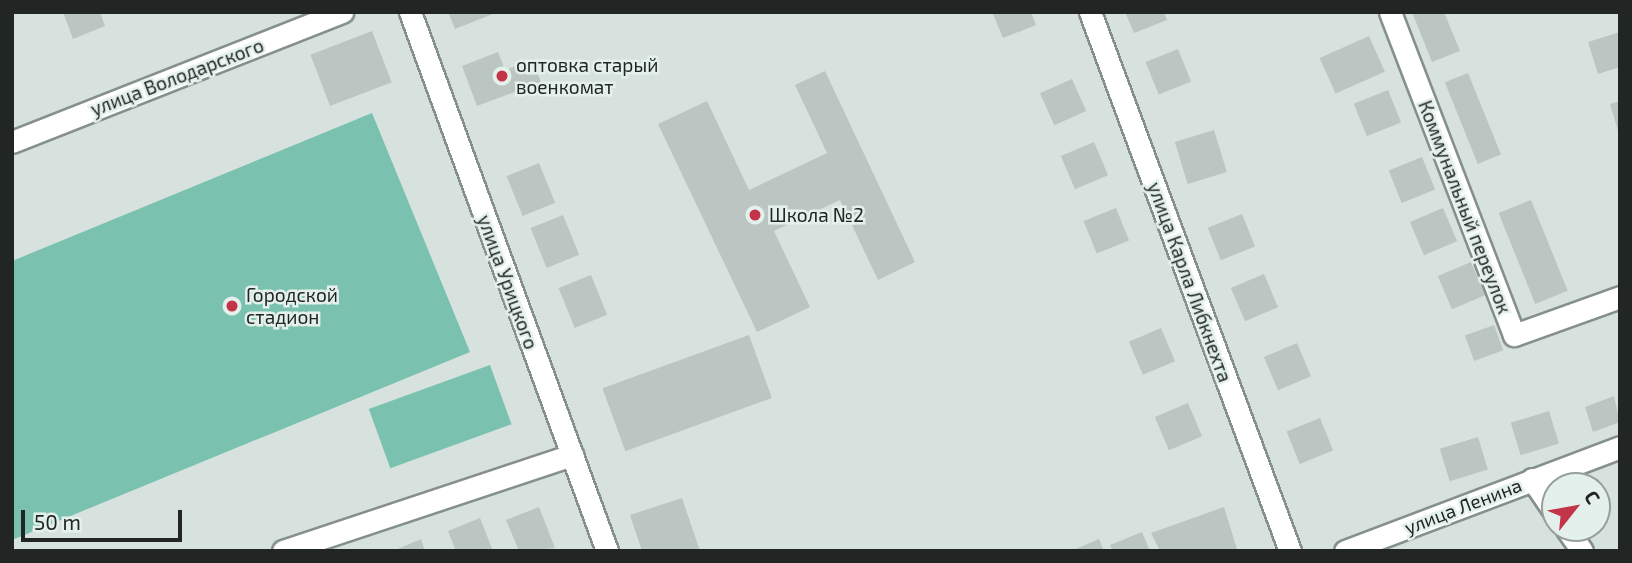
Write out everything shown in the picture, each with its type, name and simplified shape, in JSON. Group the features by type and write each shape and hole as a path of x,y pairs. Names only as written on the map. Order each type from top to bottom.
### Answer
{"street":[{"name":"улица Володарского","path":"12,142 342,12"},
{"name":"улица Урицкого","path":"410,12 607,551"},
{"name":"улица Карла Либкнехта","path":"1090,12 1290,551"},
{"name":"Коммунальный переулок","path":"1390,12 1514,335 1620,297"},
{"name":"улица Ленина","path":"1345,551 1620,447"},
{"path":"283,551 572,455"},
{"path":"1532,479 1541,492"}],"green space":[{"name":"Городской стадион","path":"372,113 470,352 12,540 12,261"},
{"path":"490,365 512,424 390,468 369,409"}],"building":[{"path":"63,12 100,12 105,26 73,39"},
{"path":"448,12 498,12 455,29"},
{"path":"992,12 1031,12 1036,25 1003,38"},
{"path":"1125,12 1164,12 1167,20 1134,33"},
{"path":"1412,12 1444,12 1460,51 1432,62"},
{"path":"372,31 392,82 330,106 310,55"},
{"path":"1620,32 1620,67 1598,74 1588,42"},
{"path":"1369,36 1385,72 1336,94 1320,58"},
{"path":"1178,49 1191,81 1159,95 1146,62"},
{"name":"оптовка старый военкомат","path":"498,52 505,70 532,60 541,82 477,106 462,66"},
{"name":"Школа №2","path":"825,71 915,262 878,280 840,200 774,231 810,307 757,332 658,124 707,101 749,190 827,153 795,85"},
{"path":"1468,73 1501,155 1478,164 1445,82"},
{"path":"1072,79 1086,111 1054,125 1040,93"},
{"path":"1388,90 1401,122 1367,136 1354,104"},
{"path":"1620,101 1620,134 1619,134 1610,104"},
{"path":"1214,130 1227,172 1188,184 1175,142"},
{"path":"1094,142 1108,175 1075,189 1061,156"},
{"path":"1422,157 1435,189 1402,203 1389,170"},
{"path":"539,163 555,203 523,216 507,176"},
{"path":"1531,200 1568,291 1535,304 1499,213"},
{"path":"1116,208 1129,240 1097,254 1084,221"},
{"path":"1443,208 1457,241 1424,255 1410,222"},
{"path":"1242,214 1255,246 1221,260 1208,228"},
{"path":"563,215 579,255 547,268 531,228"},
{"path":"1471,262 1485,295 1452,309 1438,276"},
{"path":"1264,274 1278,307 1245,321 1231,288"},
{"path":"591,275 607,315 575,328 559,288"},
{"path":"1494,325 1503,350 1474,361 1465,336"},
{"path":"1161,328 1175,361 1143,375 1129,342"},
{"path":"749,335 772,398 625,451 602,388"},
{"path":"1297,343 1311,376 1278,390 1264,357"},
{"path":"1614,396 1620,422 1593,432 1585,407"},
{"path":"1188,403 1202,436 1169,450 1155,417"},
{"path":"1549,411 1559,444 1521,455 1511,423"},
{"path":"1320,418 1333,450 1300,464 1287,431"},
{"path":"1478,437 1488,470 1450,481 1440,449"},
{"path":"682,498 700,551 642,551 630,515"},
{"path":"539,507 555,548 519,551 506,520"},
{"path":"1224,507 1237,549 1160,551 1151,533"},
{"path":"480,518 493,551 456,551 448,531"},
{"path":"1142,532 1150,551 1113,551 1110,545"},
{"path":"421,539 425,551 393,551"},
{"path":"1099,539 1104,551 1071,551"}],"place":[{"name":"оптовка старый военкомат","path":"502,76"},
{"name":"Школа №2","path":"755,215"},
{"name":"Городской стадион","path":"232,306"}]}
